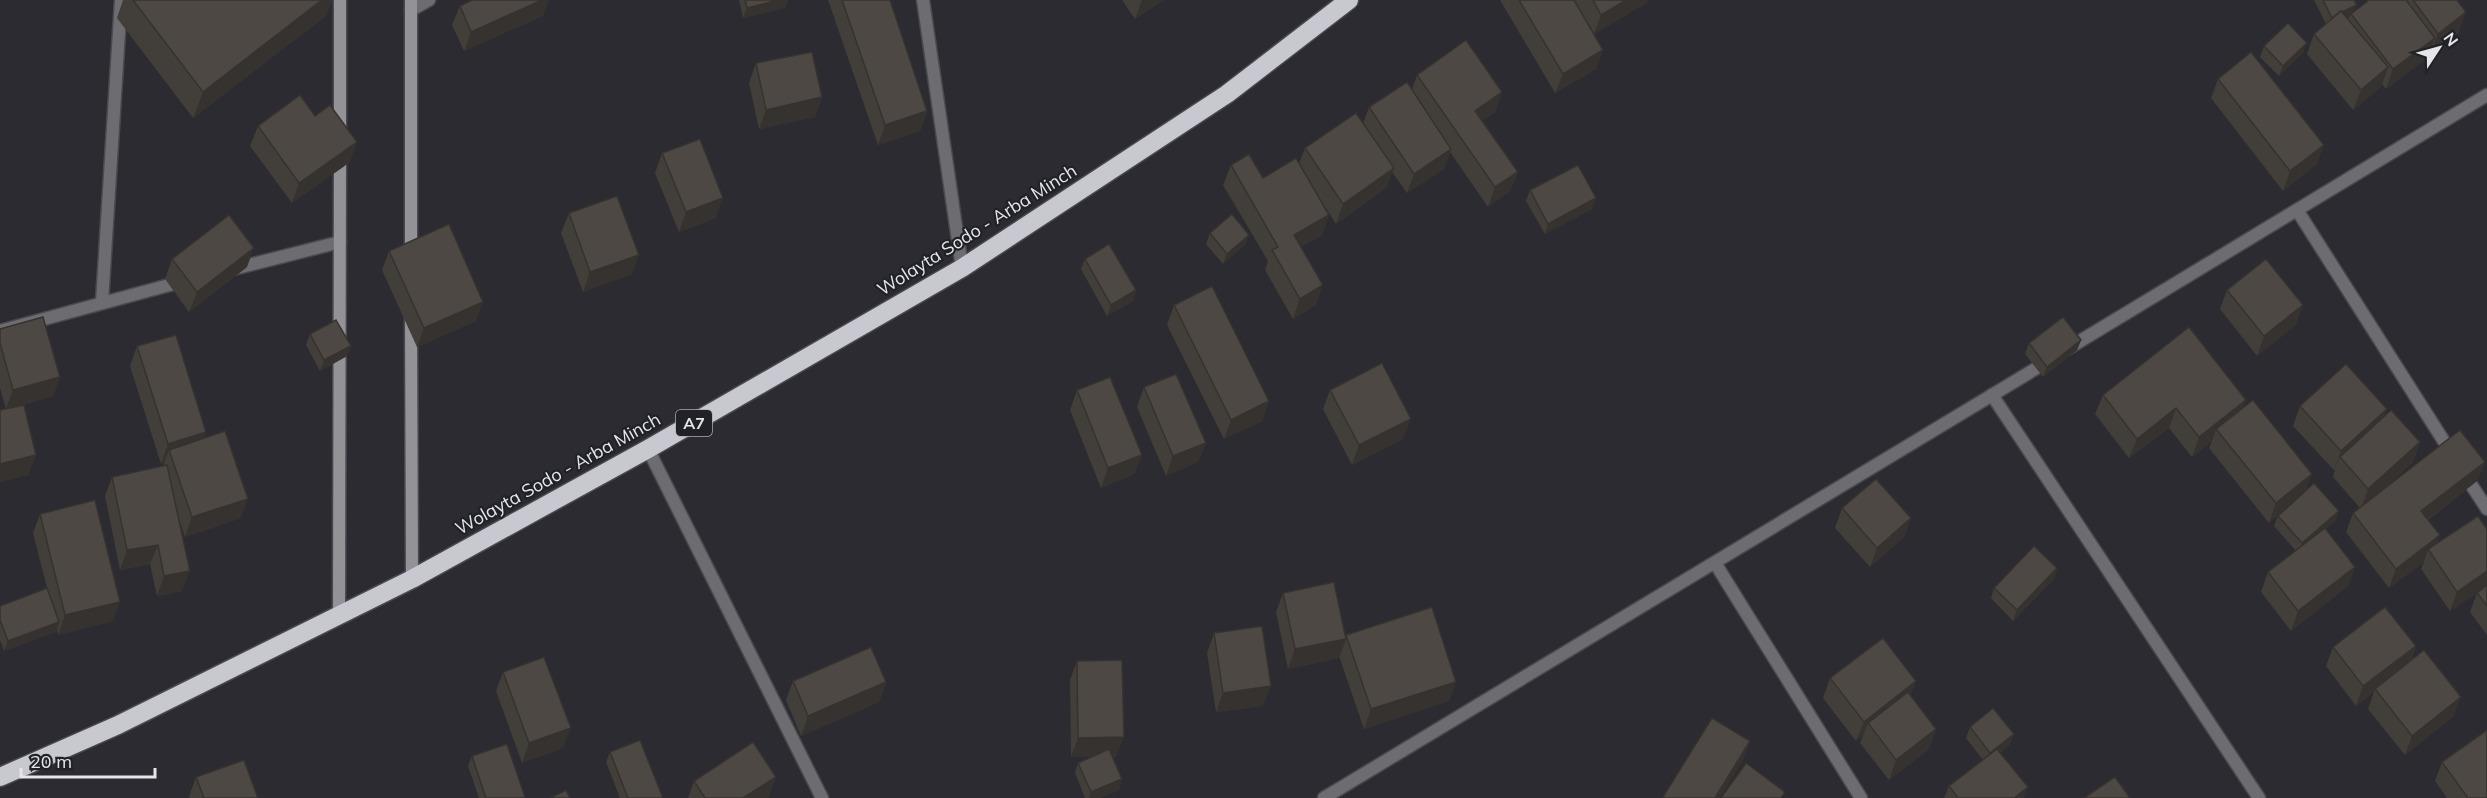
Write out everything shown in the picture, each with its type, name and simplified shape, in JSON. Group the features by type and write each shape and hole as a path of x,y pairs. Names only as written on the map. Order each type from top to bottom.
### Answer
{"highway":[{"name":"Wolayta Sodo - Arba Minch","path":"0,777 118,725 412,579 648,449 962,268 1227,94 1348,0"}],"street":[{"path":"102,302 121,0"},
{"path":"339,615 340,0"},
{"path":"411,271 411,5 429,0"},
{"path":"923,0 962,268"},
{"path":"1324,798 2487,95"},
{"path":"2297,210 2487,509"},
{"path":"215,274 340,242"},
{"path":"0,330 192,279"},
{"path":"411,307 412,579"},
{"path":"1992,395 2259,798"},
{"path":"648,449 822,798"},
{"path":"1715,563 1861,798"}],"building":[{"path":"133,0 322,0 203,92"},
{"path":"472,0 542,0 471,32 460,6"},
{"path":"745,0 779,0 747,8"},
{"path":"842,0 890,0 927,111 885,125"},
{"path":"1519,0 1574,0 1603,50 1563,74"},
{"path":"1593,0 1626,0 1601,15"},
{"path":"2323,0 2354,0 2357,5 2341,11 2332,18"},
{"path":"2369,0 2406,0 2435,38 2393,69 2351,14"},
{"path":"2413,0 2457,0 2466,12 2438,34"},
{"path":"2341,11 2388,67 2361,90 2314,34"},
{"path":"2288,23 2307,43 2283,66 2264,46"},
{"path":"1466,40 1502,92 1475,111 1518,172 1495,187 1417,75"},
{"path":"812,52 822,97 766,110 756,63"},
{"path":"2251,52 2324,145 2290,171 2218,79"},
{"path":"1407,82 1451,149 1414,174 1369,107"},
{"path":"300,95 315,116 330,105 357,142 299,183 258,126"},
{"path":"1356,113 1394,168 1343,204 1305,148"},
{"path":"700,139 723,198 686,212 662,153"},
{"path":"1249,154 1263,178 1296,158 1329,215 1294,235 1323,285 1300,299 1272,250 1278,247 1231,165"},
{"path":"1578,165 1596,198 1548,224 1530,190"},
{"path":"617,196 639,255 590,272 569,213"},
{"path":"1232,214 1249,235 1227,254 1210,233"},
{"path":"229,215 254,248 197,292 172,259"},
{"path":"449,224 483,302 424,328 389,251"},
{"path":"1109,244 1136,290 1111,305 1085,259"},
{"path":"2266,259 2303,305 2264,336 2227,290"},
{"path":"1212,286 1269,401 1231,420 1174,305"},
{"path":"43,317 60,377 13,390 0,343 0,329"},
{"path":"2063,317 2081,340 2047,367 2029,343"},
{"path":"336,320 351,346 324,360 310,334"},
{"path":"2189,327 2246,400 2199,437 2176,408 2137,439 2103,395"},
{"path":"176,335 206,432 168,444 137,346"},
{"path":"1382,363 1411,419 1359,445 1330,390"},
{"path":"2346,364 2387,409 2341,451 2300,406"},
{"path":"1176,374 1206,443 1173,456 1144,387"},
{"path":"1110,377 1142,455 1108,468 1077,390"},
{"path":"2253,400 2312,474 2276,503 2216,429"},
{"path":"24,405 36,455 0,464 0,410"},
{"path":"2391,410 2420,442 2368,489 2340,457"},
{"path":"2460,430 2485,462 2421,511 2440,535 2396,569 2353,513"},
{"path":"225,431 248,499 192,517 169,450"},
{"path":"167,465 190,571 164,576 158,545 127,550 112,477"},
{"path":"1876,479 1911,518 1877,548 1842,508"},
{"path":"2314,483 2339,511 2302,543 2278,516"},
{"path":"95,500 120,602 65,615 40,514"},
{"path":"2478,516 2487,529 2487,571 2457,592 2428,549"},
{"path":"2325,528 2355,567 2298,611 2268,572"},
{"path":"2034,546 2057,568 2017,610 1994,588"},
{"path":"1334,582 1346,639 1295,649 1283,593"},
{"path":"2487,585 2487,606 2477,593"},
{"path":"47,588 59,622 8,641 0,620 0,606"},
{"path":"1432,607 1456,682 1371,709 1346,635"},
{"path":"2385,607 2416,646 2363,686 2333,647"},
{"path":"1262,626 1271,686 1223,693 1214,633"},
{"path":"1883,638 1916,681 1864,722 1830,678"},
{"path":"871,647 886,682 808,716 793,681"},
{"path":"2424,650 2461,697 2412,736 2375,689"},
{"path":"544,657 571,728 529,743 503,672"},
{"path":"1122,660 1124,737 1078,738 1077,661"},
{"path":"1908,692 1936,729 1896,760 1868,723"},
{"path":"1993,708 2014,734 1990,753 1970,727"},
{"path":"1712,718 1750,741 1715,798 1663,797"},
{"path":"2487,730 2487,798 2468,798 2442,762"},
{"path":"640,740 663,798 628,798 610,752"},
{"path":"753,742 776,777 743,798 705,798 694,781"},
{"path":"507,744 525,797 486,798 472,756"},
{"path":"1109,749 1122,779 1091,792 1078,763"},
{"path":"1997,749 2028,787 2014,798 1958,798 1949,786"},
{"path":"244,760 258,798 204,798 196,777"},
{"path":"1746,763 1785,792 1781,798 1721,798"},
{"path":"2115,777 2130,798 2084,798"},
{"path":"566,790 570,798 550,798"}]}
